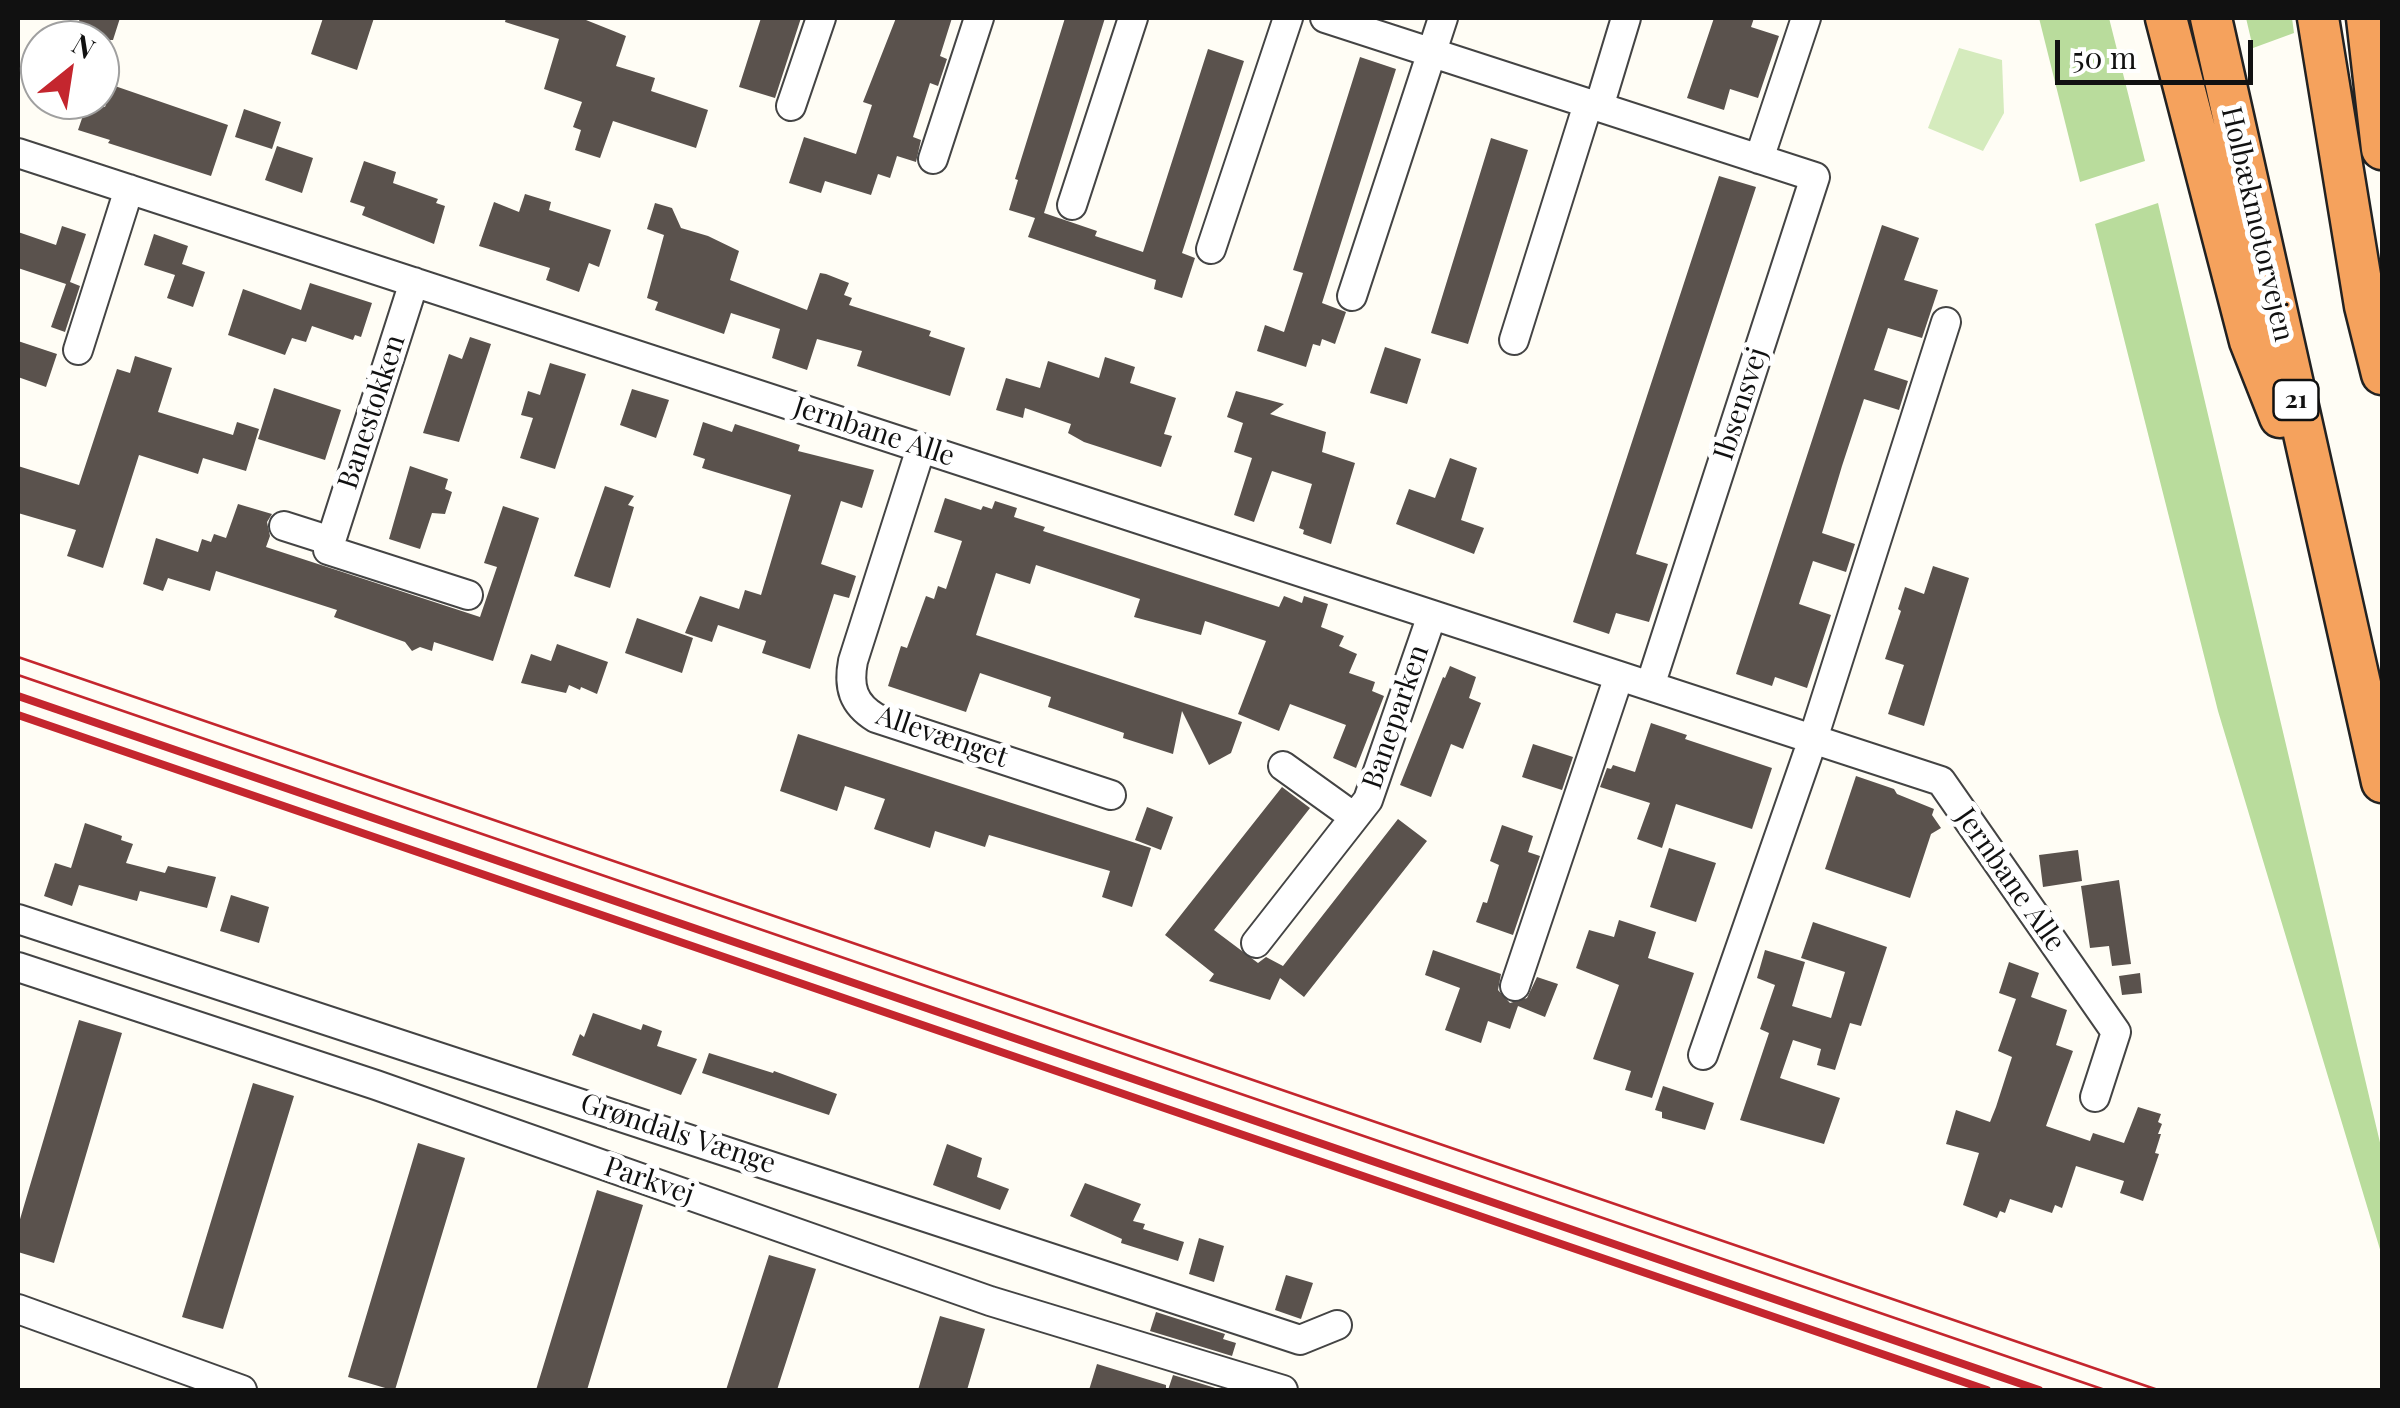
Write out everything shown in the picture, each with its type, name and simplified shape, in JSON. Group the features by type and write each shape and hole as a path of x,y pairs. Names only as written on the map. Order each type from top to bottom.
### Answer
{"highway":[{"path":"2166,18 2250,341 2322,520"},
{"name":"Holbækmotorvejen","path":"2211,18 2382,782"},
{"path":"2318,18 2364,306 2382,374"},
{"path":"2367,18 2382,149"}],"street":[{"path":"791,106 821,18"},
{"path":"933,159 979,18"},
{"path":"1072,205 1133,18"},
{"path":"1211,249 1288,18"},
{"name":"Ibsensvej","path":"1324,18 1814,178 1650,686"},
{"path":"1352,296 1444,18"},
{"path":"1514,340 1626,18"},
{"path":"1759,159 1806,18"},
{"name":"Jernbane Alle","path":"18,153 1933,778 1944,785 2116,1032 2095,1098"},
{"path":"78,350 129,189"},
{"name":"Banestokken","path":"331,541 414,282"},
{"path":"1704,1054 1813,739 1946,322"},
{"name":"Allevænget","path":"921,448 853,662 852,691 857,702 876,718 1111,795"},
{"path":"284,526 331,541 328,550 468,595"},
{"name":"Baneparken","path":"1256,942 1368,800 1432,615"},
{"path":"1515,986 1619,676"},
{"name":"Baneparken","path":"1282,766 1354,817"},
{"name":"Grøndals Vænge","path":"18,919 1300,1340 1338,1325"},
{"name":"Parkvej","path":"18,967 376,1086 990,1301 1283,1390"},
{"path":"18,1309 240,1390"}],"green space":[{"path":"2039,18 2109,18 2145,161 2080,182"},
{"path":"2246,18 2292,18 2294,33 2253,48"},
{"path":"1959,48 2002,60 2004,113 1983,151 1928,128"},
{"path":"2158,203 2382,1151 2382,1256 2218,711 2095,224"}],"building":[{"path":"80,18 120,18 119,20"},
{"path":"323,18 374,18 357,70 311,54"},
{"path":"506,18 581,18 626,36 616,66 655,78 651,91 708,110 696,148 613,121 600,158 575,150 581,130 573,127 582,102 544,89 559,39 505,22"},
{"path":"761,18 801,18 775,98 739,87"},
{"path":"896,18 952,18 940,56 947,59 938,86 930,83 913,137 921,140 916,162 897,156 890,178 878,174 871,195 825,181 821,193 789,183 804,137 856,154 872,105 863,102"},
{"path":"1065,18 1105,18 1044,213 1143,252 1208,49 1244,61 1182,253 1195,258 1182,298 1154,289 1156,280 1028,237 1035,218 1009,210"},
{"path":"1714,18 1754,18 1751,27 1779,36 1758,98 1730,89 1724,110 1687,98"},
{"path":"1360,57 1396,69 1322,303 1346,312 1335,344 1322,339 1320,346 1313,344 1306,367 1257,351 1265,325 1284,332 1303,273 1293,270"},
{"path":"120,88 228,125 211,176 78,130 81,120 120,120"},
{"path":"244,109 281,122 272,149 235,137"},
{"path":"1491,138 1528,150 1468,344 1431,333"},
{"path":"277,146 313,158 302,193 265,180"},
{"path":"364,161 396,172 393,183 438,199 436,203 445,206 434,244 362,215 365,207 350,202"},
{"path":"1719,176 1756,187 1636,554 1668,564 1649,622 1616,613 1609,634 1573,622"},
{"path":"525,194 551,202 549,210 611,230 599,267 589,263 579,292 546,280 550,268 479,246 494,202 519,212"},
{"path":"655,203 672,208 681,228 739,251 730,280 807,310 820,273 826,274 849,283 844,295 852,298 849,305 931,331 929,336 965,348 950,396 857,366 862,351 817,339 807,370 772,358 780,329 731,313 724,334 655,310 658,302 647,298 664,235 647,229"},
{"path":"1882,225 1919,238 1904,280 1938,290 1922,338 1888,328 1874,370 1908,381 1899,410 1864,399 1822,533 1855,544 1846,572 1813,561 1799,604 1831,615 1807,688 1775,677 1772,686 1736,674"},
{"path":"62,226 86,234 70,282 80,286 65,332 51,327 66,284 18,268 18,232 56,245"},
{"path":"154,234 188,246 182,264 205,272 193,307 167,298 175,275 144,265"},
{"path":"310,283 372,303 361,337 355,335 353,340 312,326 306,342 292,338 285,355 228,335 243,289 301,310"},
{"path":"470,337 491,344 459,442 423,433 449,354 462,359"},
{"path":"18,341 57,354 46,387 18,377"},
{"path":"1385,347 1421,359 1407,404 1370,393"},
{"path":"135,356 172,368 158,412 233,435 237,422 259,429 246,471 203,458 198,474 139,455 103,568 67,556 76,530 18,513 18,466 79,485 117,369 130,373"},
{"path":"1105,357 1135,367 1130,383 1176,398 1164,434 1172,436 1161,467 1084,442 1068,433 1071,424 1025,408 1023,418 996,410 1006,378 1040,388 1048,361 1099,378"},
{"path":"550,363 586,374 555,469 520,458 533,418 521,415 528,391 540,395"},
{"path":"274,388 341,410 325,460 258,439"},
{"path":"632,389 669,400 656,438 620,425"},
{"path":"1236,391 1284,404 1270,414 1326,432 1322,452 1355,463 1331,544 1303,534 1304,530 1299,528 1312,484 1272,471 1254,522 1234,515 1252,458 1234,452 1243,423 1227,417"},
{"path":"703,422 732,432 735,424 800,445 798,451 874,470 862,508 841,501 821,564 856,576 849,598 834,594 810,669 762,653 766,641 718,625 712,642 685,633 700,596 739,609 745,590 761,595 791,495 702,468 705,459 693,455"},
{"path":"1450,458 1477,468 1461,520 1484,528 1474,554 1396,524 1409,489 1435,498"},
{"path":"410,466 448,479 445,489 452,492 445,514 432,513 420,549 389,539"},
{"path":"605,486 634,496 628,505 634,507 610,588 574,576"},
{"path":"945,498 981,510 983,506 992,509 995,501 1017,508 1014,517 1045,527 1043,531 1279,607 1284,596 1302,603 1304,596 1328,604 1321,627 1344,636 1339,646 1357,654 1349,673 1375,682 1372,691 1384,696 1356,768 1333,758 1346,725 1290,704 1279,731 1238,714 1266,641 1205,621 1201,635 1134,617 1140,599 1036,565 1030,584 996,573 976,635 1242,722 1231,753 1209,765 1182,711 1173,754 1048,707 1051,697 980,673 966,712 888,686 901,646 907,648 926,596 934,599 938,586 946,589 962,541 934,532"},
{"path":"238,504 272,514 267,522 270,536 266,547 480,617 497,567 484,563 503,506 539,518 493,661 434,642 432,651 420,647 412,651 405,642 334,617 337,610 216,571 210,591 168,578 163,591 143,584 156,538 198,552 202,539 211,542 214,534 226,538"},
{"path":"1933,566 1969,578 1924,726 1888,714 1904,665 1885,659 1905,587 1924,594"},
{"path":"637,618 693,638 682,673 625,653"},
{"path":"557,644 608,662 597,694 569,685 566,693 521,683 531,654 551,661"},
{"path":"1450,666 1476,677 1469,698 1481,703 1463,749 1451,744 1431,797 1400,785"},
{"path":"1651,723 1687,735 1685,739 1772,768 1752,829 1676,804 1662,848 1637,839 1650,803 1600,787 1607,768 1613,765 1635,772"},
{"path":"798,734 1151,848 1132,907 1102,897 1110,871 989,835 985,847 935,831 930,848 874,829 885,799 845,786 837,811 780,791"},
{"path":"1533,744 1573,757 1562,790 1522,777"},
{"path":"1856,776 1934,809 1932,815 1941,828 1931,834 1910,898 1825,869"},
{"path":"1282,787 1310,808 1214,930 1258,963 1266,957 1283,966 1398,819 1427,841 1304,997 1280,978 1270,1000 1209,981 1214,974 1165,935"},
{"path":"1147,807 1173,817 1161,850 1135,840"},
{"path":"85,823 133,844 126,863 165,873 168,866 216,877 207,908 140,891 137,901 79,885 72,906 44,896 55,863 71,868"},
{"path":"1502,825 1533,836 1528,852 1540,856 1513,935 1476,922 1483,902 1487,903 1499,865 1490,861"},
{"path":"1669,848 1716,863 1696,922 1650,907"},
{"path":"2078,850 2082,881 2043,887 2039,855"},
{"path":"2119,880 2131,964 2112,966 2109,946 2090,948 2081,886"},
{"path":"231,895 269,907 259,943 220,931"},
{"path":"1619,920 1656,932 1648,958 1694,973 1652,1098 1625,1090 1631,1071 1593,1059 1619,985 1576,968 1589,930 1614,937"},
{"path":"1813,922 1887,947 1861,1026 1850,1023 1835,1070 1817,1065 1821,1049 1793,1040 1780,1078 1840,1098 1824,1144 1740,1120 1769,1033 1760,1029 1775,985 1757,978 1765,950 1805,962 1792,1006 1831,1018 1845,972 1801,958"},
{"path":"1433,950 1501,974 1498,990 1510,1003 1527,998 1537,977 1558,984 1545,1017 1518,1006 1510,1029 1488,1021 1481,1043 1445,1030 1460,988 1425,975"},
{"path":"2009,962 2039,973 2031,997 2067,1010 2056,1045 2073,1051 2046,1126 2090,1141 2093,1133 2124,1143 2138,1107 2161,1114 2161,1134 2155,1153 2159,1154 2143,1201 2120,1193 2124,1181 2076,1166 2062,1208 2055,1205 2052,1213 2010,1199 2005,1213 2000,1211 1997,1218 1963,1205 1979,1153 1946,1144 1956,1110 1990,1122 1996,1107 2012,1057 1998,1051 2016,999 1999,993"},
{"path":"2140,973 2142,993 2122,995 2119,976"},
{"path":"593,1013 641,1030 643,1024 662,1031 657,1046 697,1059 681,1095 572,1055"},
{"path":"79,1020 122,1033 54,1263 18,1252 18,1226"},
{"path":"709,1053 837,1094 829,1115 702,1073"},
{"path":"253,1083 294,1096 223,1329 182,1317"},
{"path":"1663,1086 1714,1103 1705,1130 1662,1118 1662,1112 1655,1110"},
{"path":"418,1143 465,1158 392,1390 348,1377"},
{"path":"947,1144 982,1158 977,1177 1009,1189 1000,1210 933,1185"},
{"path":"1085,1183 1141,1204 1133,1221 1145,1224 1143,1229 1184,1242 1178,1261 1121,1243 1122,1239 1070,1216"},
{"path":"597,1190 643,1205 587,1390 536,1390"},
{"path":"1199,1238 1224,1246 1214,1282 1189,1274"},
{"path":"769,1255 816,1269 777,1390 726,1390"},
{"path":"1286,1275 1313,1283 1301,1319 1275,1310"},
{"path":"1156,1312 1225,1334 1223,1339 1236,1343 1232,1356 1150,1331"},
{"path":"940,1316 985,1329 967,1390 918,1390"},
{"path":"1097,1364 1166,1385 1166,1390 1089,1390"},
{"path":"1173,1375 1222,1390 1168,1390"}],"tram line":[{"path":"18,657 2158,1390"},
{"path":"18,675 2105,1390"}],"railway":[{"path":"18,696 2039,1390"},
{"path":"18,715 1987,1390"}]}
